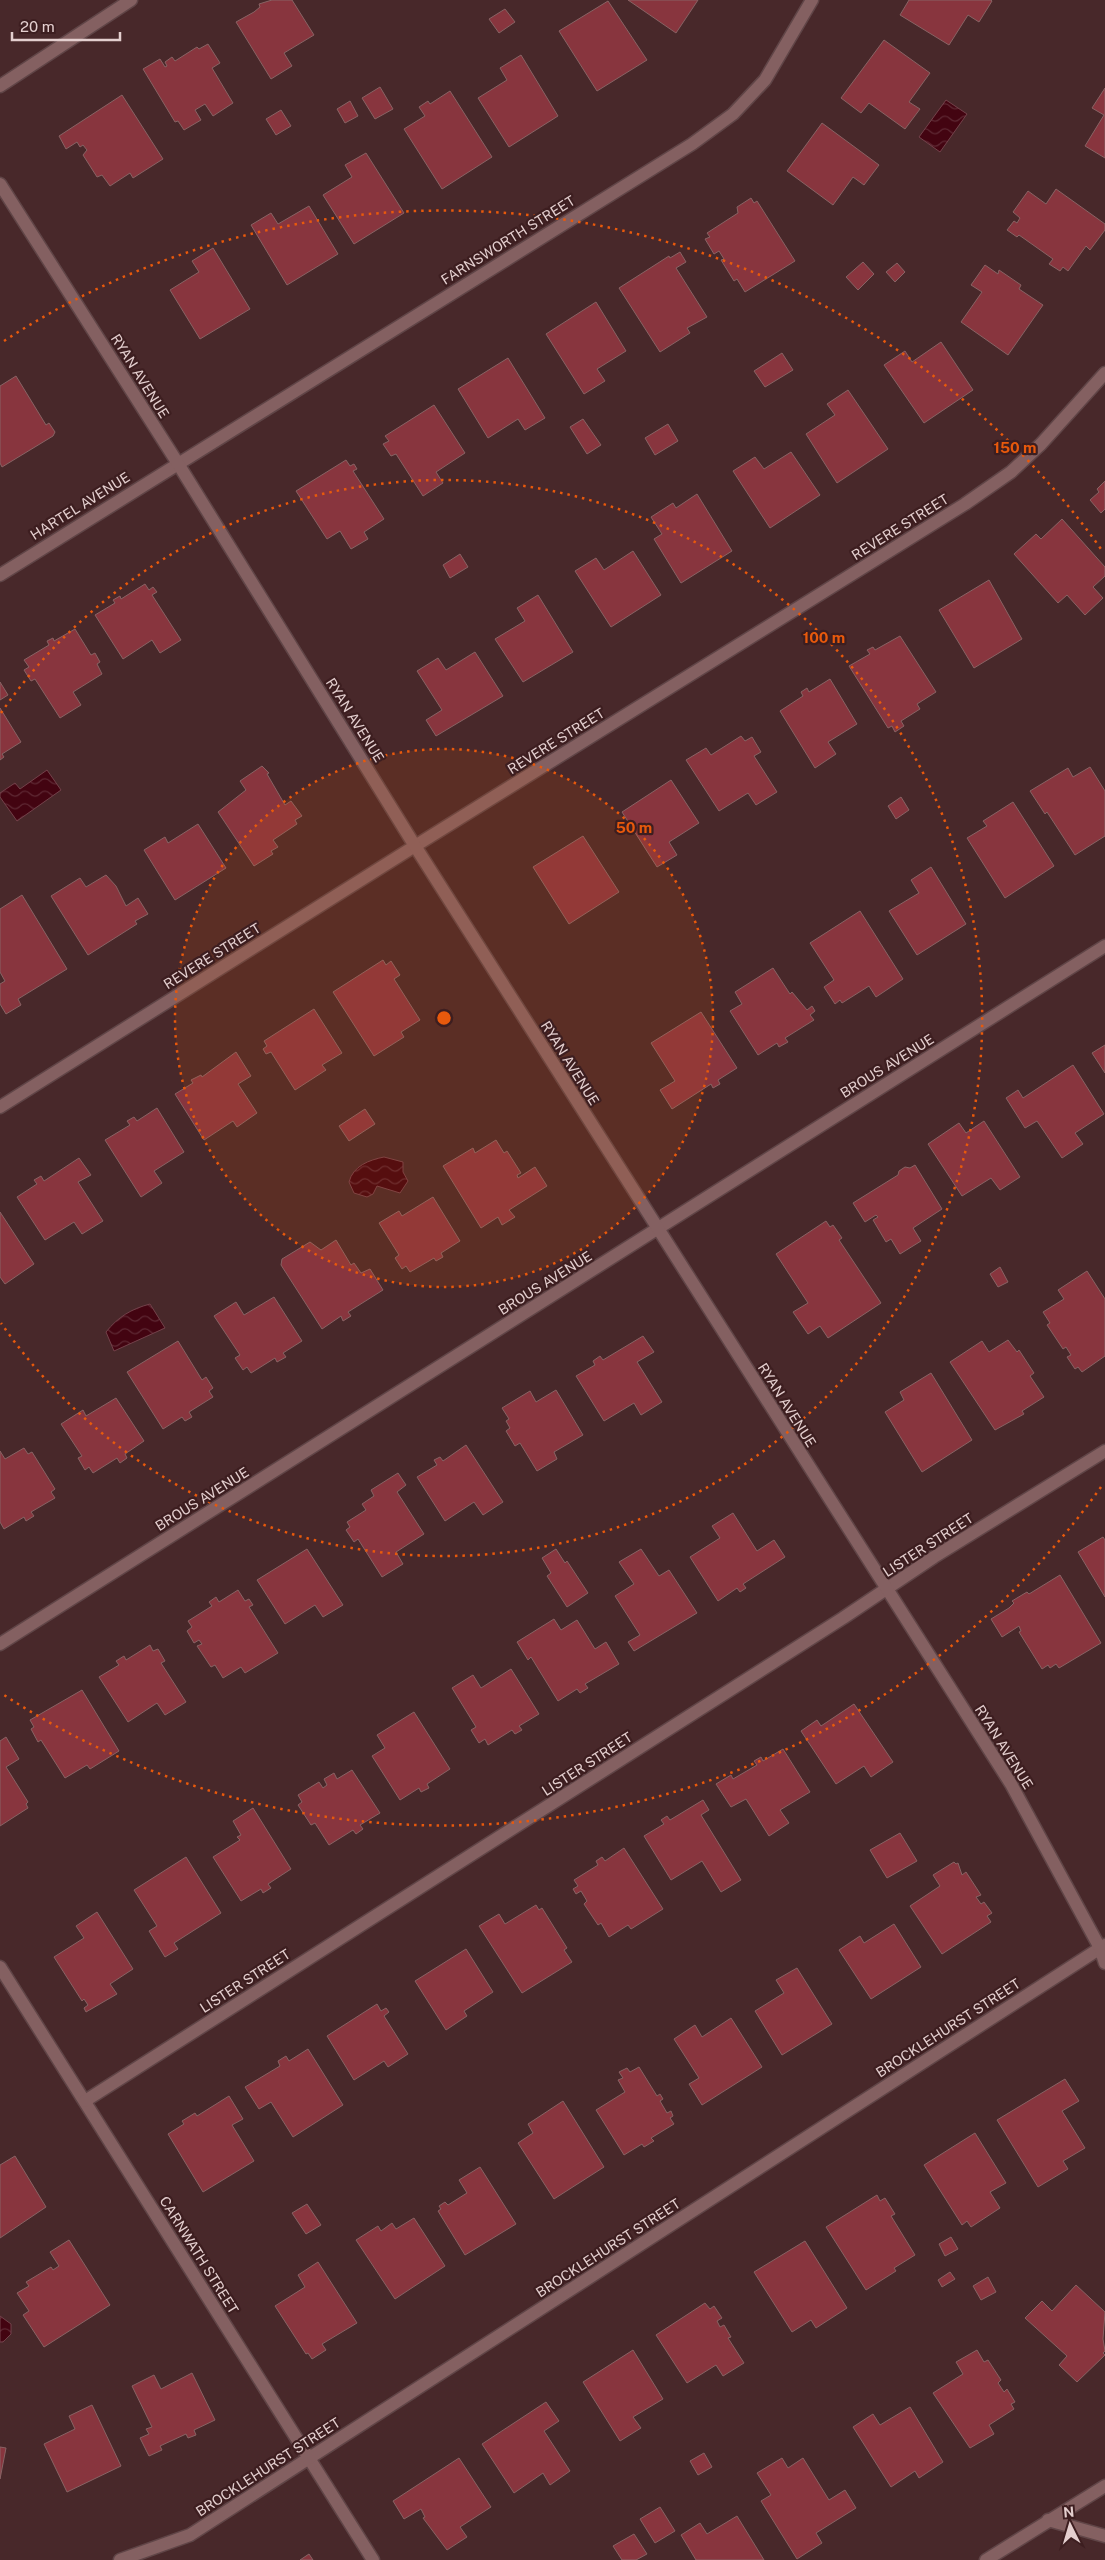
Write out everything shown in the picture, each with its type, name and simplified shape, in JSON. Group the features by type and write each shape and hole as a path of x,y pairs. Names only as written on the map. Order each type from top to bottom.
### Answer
{"street":[{"path":"0,86 131,0"},
{"name":"FARNSWORTH STREET","path":"177,462 699,139 733,114 765,80 812,0"},
{"name":"RYAN AVENUE","path":"0,184 177,462 415,846 1011,1784 1102,1947 1105,1963"},
{"name":"REVERE STREET","path":"0,1108 415,846 965,504 1011,472 1041,444 1105,373"},
{"name":"HARTEL AVENUE","path":"0,575 177,462"},
{"name":"BROUS AVENUE","path":"0,1644 1105,946"},
{"name":"LISTER STREET","path":"85,2101 886,1590 934,1557 1105,1451"},
{"name":"BROCKLEHURST STREET","path":"120,2560 190,2535 1102,1947"},
{"name":"CARNWATH STREET","path":"0,1967 373,2560"},
{"path":"986,2560 1105,2486"},
{"path":"1048,2520 1105,2536"}],"water":[{"path":"946,100 967,114 940,152 919,137"},
{"path":"47,770 61,790 17,821 0,797 0,793 15,783 20,789"},
{"path":"384,1157 403,1162 403,1172 408,1181 400,1193 377,1186 373,1194 367,1197 354,1193 349,1182 354,1172 367,1162"},
{"path":"150,1304 165,1328 114,1351 106,1332 125,1314"},
{"path":"0,2316 11,2324 11,2334 3,2342 0,2342"}],"building":[{"path":"272,0 292,0 314,35 284,53 292,66 271,79 236,22 254,12 260,7 259,4"},
{"path":"628,0 698,0 676,33"},
{"path":"909,0 992,1 979,22 968,15 949,45 900,15"},
{"path":"608,1 647,60 597,91 559,31"},
{"path":"505,9 515,22 499,33 489,19"},
{"path":"884,40 930,73 909,102 920,109 905,129 869,103 861,113 841,98"},
{"path":"208,44 220,63 212,68 233,103 213,116 205,104 195,110 201,120 184,130 178,121 175,122 143,69 160,59 165,67 167,66 165,62 172,57 175,61 197,47 199,49"},
{"path":"521,55 558,116 509,147 478,98 507,80 500,68"},
{"path":"380,87 393,109 375,119 362,98"},
{"path":"1105,88 1105,158 1085,146 1104,115 1092,108"},
{"path":"450,91 492,157 442,189 404,129 425,116 419,107 428,101 430,104"},
{"path":"122,95 163,159 133,178 130,173 110,186 102,175 97,177 83,155 87,150 83,145 80,147 77,142 66,149 59,136"},
{"path":"350,101 358,116 345,123 337,109"},
{"path":"281,110 291,126 276,135 266,119"},
{"path":"822,123 879,165 864,185 853,177 833,205 787,171"},
{"path":"366,153 404,213 354,244 323,195 352,177 345,165"},
{"path":"1056,189 1105,224 1105,230 1090,250 1086,246 1068,271 1063,267 1060,271 1049,264 1053,259 1019,235 1017,237 1007,230 1014,221 1017,223 1020,218 1013,212 1028,191 1046,204"},
{"path":"751,198 754,203 757,201 795,261 745,292 737,279 734,281 721,260 724,259 719,251 714,254 705,239 710,237 707,233 738,213 737,207"},
{"path":"309,206 338,254 287,285 251,225 271,213 278,224"},
{"path":"213,248 250,309 200,339 170,290 199,272 192,261"},
{"path":"680,252 686,262 676,268 707,317 687,328 690,333 660,352 619,288 669,256 670,258"},
{"path":"863,262 874,274 858,290 846,277"},
{"path":"897,263 905,272 895,282 886,272"},
{"path":"985,265 998,274 999,270 1021,285 1019,289 1043,305 1008,355 961,322 982,292 971,285"},
{"path":"596,302 626,351 597,369 605,381 584,394 546,334"},
{"path":"941,342 973,390 924,423 884,365 905,351 912,362"},
{"path":"782,353 793,370 765,387 754,371"},
{"path":"508,358 545,418 525,430 518,419 488,438 458,389"},
{"path":"16,376 46,425 49,423 55,432 53,436 2,467 0,463 0,386"},
{"path":"848,390 888,449 837,483 806,434 835,415 827,404"},
{"path":"434,405 465,453 436,472 443,483 423,496 396,454 391,456 383,444 389,441 385,436"},
{"path":"583,419 601,445 587,454 570,427"},
{"path":"668,424 678,441 655,455 645,438"},
{"path":"791,452 820,495 770,528 733,471 755,457 764,469"},
{"path":"346,460 350,466 354,464 357,469 353,471 384,519 364,532 368,539 351,549 340,531 327,539 296,491"},
{"path":"1105,481 1105,509 1101,513 1090,500 1099,492 1097,489"},
{"path":"697,494 732,551 681,583 654,539 662,534 651,517 673,503 676,508"},
{"path":"1062,519 1105,567 1105,576 1093,587 1103,598 1085,615 1067,595 1058,603 1014,554 1036,534 1041,539"},
{"path":"633,551 661,595 611,627 575,571 596,558 604,570"},
{"path":"460,554 468,567 450,578 443,565"},
{"path":"989,580 1022,639 974,668 939,610"},
{"path":"145,584 149,590 153,587 157,592 152,595 181,640 160,653 152,640 123,659 95,615 115,603 113,600 120,596 121,599"},
{"path":"538,595 573,652 523,682 495,639 525,621 517,608"},
{"path":"75,629 91,655 95,653 100,662 97,664 102,674 73,692 81,705 60,718 35,679 31,681 24,670 29,667 24,660 49,645 47,641 53,638 54,641"},
{"path":"900,636 936,692 917,704 920,709 901,721 904,726 895,732 892,726 888,728 849,666 870,654 867,650 873,647 875,650"},
{"path":"475,652 503,696 436,736 426,720 442,710 417,671 438,658 446,670"},
{"path":"830,679 857,724 828,742 836,754 815,768 780,711 803,696 801,692 807,688 809,692"},
{"path":"0,682 8,695 0,700"},
{"path":"0,708 21,742 2,754 4,757 0,760"},
{"path":"741,736 745,741 752,737 761,752 754,756 777,792 756,805 748,793 719,811 686,760 706,748 711,755"},
{"path":"262,766 269,773 267,774 285,805 291,801 302,816 295,820 297,824 273,840 278,847 271,851 273,854 254,866 218,812 246,790 240,781"},
{"path":"1090,767 1105,791 1105,836 1075,855 1047,812 1045,814 1030,791 1068,768 1073,777"},
{"path":"671,780 699,823 669,842 677,855 657,867 622,812"},
{"path":"901,797 909,810 896,819 888,806"},
{"path":"1013,802 1054,866 1005,898 967,838 987,826 983,821"},
{"path":"198,824 226,868 175,900 144,850 165,837 168,843"},
{"path":"583,836 619,892 569,924 533,867"},
{"path":"931,867 966,924 917,955 889,911 919,893 911,880"},
{"path":"106,875 116,886 126,906 138,898 148,914 135,921 137,924 88,955 51,896 80,878 86,887"},
{"path":"22,895 67,969 18,999 21,1005 6,1014 0,1004 0,984 5,981 0,972 0,909"},
{"path":"860,911 903,979 876,997 869,986 842,1003 840,1000 835,1004 824,987 834,980 810,943"},
{"path":"383,960 386,965 391,961 400,975 394,979 420,1020 401,1032 404,1037 374,1056 333,992"},
{"path":"773,968 790,994 792,992 807,1010 812,1006 815,1011 810,1015 814,1020 785,1038 788,1042 779,1047 777,1043 758,1055 730,1011 742,1004 735,992"},
{"path":"314,1009 342,1053 322,1065 326,1070 295,1090 271,1052 266,1054 263,1049 267,1046 264,1041"},
{"path":"701,1012 737,1068 718,1080 720,1084 713,1088 711,1084 672,1109 660,1090 675,1081 651,1043"},
{"path":"1105,1045 1105,1073 1092,1053"},
{"path":"236,1052 251,1076 238,1084 257,1113 237,1127 233,1121 204,1140 175,1094 193,1083 191,1080 201,1075 202,1077"},
{"path":"1073,1065 1104,1114 1075,1133 1083,1144 1062,1158 1037,1121 1025,1128 1006,1098 1018,1090 1023,1098"},
{"path":"157,1108 184,1152 154,1171 162,1183 141,1197 105,1140 130,1125 127,1121 134,1117 137,1121"},
{"path":"365,1109 375,1124 349,1141 339,1126"},
{"path":"984,1121 1020,1177 1000,1190 991,1178 962,1196 928,1144 959,1123 966,1133"},
{"path":"496,1140 504,1153 507,1151 521,1173 517,1175 518,1178 535,1167 547,1186 509,1210 515,1217 502,1225 498,1217 481,1228 443,1166 473,1148 475,1153"},
{"path":"79,1158 91,1175 78,1182 103,1221 82,1234 74,1222 45,1240 17,1197 37,1184 34,1180 41,1176 44,1181"},
{"path":"915,1165 942,1209 913,1228 921,1241 900,1254 891,1239 886,1242 873,1220 878,1217 876,1215 865,1222 853,1203 898,1175 899,1171 905,1167 910,1168"},
{"path":"433,1197 460,1241 441,1253 443,1257 436,1261 434,1258 410,1272 406,1266 402,1269 395,1258 399,1255 379,1223 399,1211 402,1216"},
{"path":"0,1212 34,1264 5,1284 0,1277"},
{"path":"826,1221 830,1227 833,1225 842,1238 839,1240 881,1303 828,1338 820,1326 808,1334 793,1312 808,1303 776,1254"},
{"path":"336,1240 351,1265 354,1263 361,1273 370,1269 383,1290 348,1312 351,1316 343,1321 341,1316 322,1329 281,1265 282,1259 310,1242 321,1250"},
{"path":"1000,1267 1008,1282 998,1287 990,1274"},
{"path":"1087,1271 1105,1299 1105,1356 1082,1372 1078,1367 1075,1369 1067,1357 1071,1355 1066,1347 1063,1349 1047,1325 1050,1323 1043,1312 1064,1299 1058,1290"},
{"path":"274,1297 302,1341 283,1353 286,1357 277,1362 275,1358 251,1373 247,1367 243,1370 235,1358 240,1355 214,1316 236,1302 244,1315"},
{"path":"643,1336 654,1352 637,1362 662,1402 641,1415 634,1403 604,1421 576,1376 595,1365 593,1361 600,1356 603,1360"},
{"path":"1008,1340 1017,1352 1019,1350 1034,1373 1030,1376 1044,1397 1022,1411 1024,1414 995,1430 950,1362 982,1341 989,1352"},
{"path":"178,1341 202,1380 206,1377 213,1388 209,1391 213,1397 189,1412 192,1417 185,1421 182,1417 163,1429 127,1372"},
{"path":"931,1373 972,1440 922,1472 885,1412 904,1400 900,1392"},
{"path":"556,1390 583,1435 554,1452 557,1459 537,1471 520,1443 515,1446 506,1431 510,1428 506,1421 509,1419 502,1408 530,1391 536,1402"},
{"path":"116,1398 144,1441 125,1454 127,1458 120,1463 117,1458 93,1473 89,1467 85,1470 78,1458 82,1456 61,1424 83,1410 86,1416"},
{"path":"466,1445 503,1502 483,1515 474,1502 445,1521 417,1477 437,1465 434,1460 440,1457 443,1461"},
{"path":"24,1448 28,1454 32,1452 55,1489 51,1492 55,1498 31,1512 34,1516 26,1521 24,1517 4,1529 0,1522 0,1451 5,1459"},
{"path":"398,1473 406,1485 397,1492 424,1534 396,1552 403,1564 382,1577 358,1539 354,1542 346,1530 350,1527 347,1522 366,1510 362,1504 374,1496 371,1490"},
{"path":"733,1513 757,1551 774,1540 785,1557 743,1584 746,1588 740,1592 737,1588 718,1601 690,1557 720,1538 712,1526"},
{"path":"1103,1537 1105,1540 1105,1597 1078,1552"},
{"path":"307,1549 343,1605 323,1617 315,1605 285,1624 257,1580"},
{"path":"556,1549 565,1563 567,1561 588,1593 567,1607 547,1576 551,1573 542,1558"},
{"path":"641,1549 659,1576 669,1570 697,1613 634,1651 628,1642 640,1635 615,1596 634,1584 619,1562"},
{"path":"1060,1575 1101,1643 1059,1668 1056,1664 1050,1668 1048,1665 1042,1669 1019,1632 1021,1631 1019,1626 1002,1637 991,1619 1009,1608 1014,1603 1012,1601 1027,1592 1029,1594"},
{"path":"238,1590 245,1601 249,1599 253,1605 249,1607 278,1653 245,1673 241,1667 223,1678 215,1665 211,1667 197,1646 202,1644 199,1640 194,1643 187,1631 192,1627 188,1621 212,1606 209,1602 216,1597 219,1602"},
{"path":"554,1619 561,1630 577,1620 595,1649 606,1642 619,1664 585,1684 588,1688 580,1693 577,1689 558,1701 531,1657 528,1660 517,1642"},
{"path":"150,1645 153,1651 158,1649 165,1661 161,1663 186,1702 165,1715 157,1703 128,1722 99,1677 119,1665 116,1661 124,1656 126,1660"},
{"path":"511,1669 539,1714 519,1726 522,1730 515,1734 512,1730 488,1745 485,1739 479,1743 471,1730 476,1727 452,1688 473,1675 481,1688"},
{"path":"82,1690 119,1751 90,1769 87,1765 65,1778 41,1740 38,1742 31,1729 34,1727 30,1720"},
{"path":"854,1704 893,1762 871,1777 864,1766 836,1784 801,1731 817,1720 821,1726"},
{"path":"414,1712 450,1769 427,1784 429,1788 421,1792 419,1788 400,1800 372,1756 385,1748 377,1735"},
{"path":"6,1737 19,1759 6,1767 28,1802 26,1804 28,1808 0,1826 0,1741"},
{"path":"783,1749 810,1792 780,1810 789,1823 769,1836 746,1799 731,1807 716,1784 731,1775 733,1779 757,1765 754,1761 761,1757 763,1761"},
{"path":"352,1770 380,1813 360,1825 363,1829 356,1834 353,1830 329,1845 315,1823 311,1825 298,1805 302,1802 298,1795 319,1782 323,1788 327,1785 324,1779 334,1773 337,1779"},
{"path":"703,1800 709,1810 701,1815 741,1880 721,1892 702,1861 671,1880 644,1836 664,1824 661,1820 667,1816 670,1820"},
{"path":"253,1808 291,1869 268,1884 271,1888 263,1893 261,1889 241,1901 213,1857 240,1840 237,1837 241,1835 233,1821"},
{"path":"900,1833 917,1861 887,1878 870,1850"},
{"path":"624,1848 663,1909 631,1929 628,1925 609,1937 601,1923 598,1925 584,1904 587,1901 581,1891 576,1894 573,1889 578,1886 574,1880 598,1865 596,1861 602,1857 605,1861"},
{"path":"186,1857 221,1913 174,1943 178,1949 165,1957 149,1931 157,1926 134,1890"},
{"path":"954,1862 958,1863 962,1875 966,1872 981,1895 976,1897 981,1904 984,1902 992,1913 987,1916 991,1922 942,1954 910,1906 940,1886 933,1875"},
{"path":"536,1905 539,1910 542,1908 567,1948 564,1950 572,1962 522,1993 479,1926 499,1914 505,1924"},
{"path":"97,1912 133,1969 110,1984 117,1994 86,2012 84,2008 88,2005 84,1999 82,2001 54,1957 84,1938 76,1926"},
{"path":"894,1924 921,1967 871,1999 839,1950 860,1936 864,1943"},
{"path":"466,1949 493,1992 464,2011 467,2016 446,2030 415,1981"},
{"path":"797,1968 832,2024 782,2055 755,2011 784,1993 776,1980"},
{"path":"377,2004 381,2011 386,2008 389,2012 384,2016 408,2054 388,2067 384,2061 354,2080 327,2036"},
{"path":"731,2018 762,2067 702,2105 689,2084 699,2078 674,2039 695,2025 702,2037"},
{"path":"308,2049 343,2105 293,2137 271,2102 259,2109 245,2087 280,2066 278,2061 286,2056 289,2061"},
{"path":"639,2067 657,2096 660,2094 663,2099 660,2101 667,2113 671,2111 673,2116 670,2118 674,2124 651,2138 654,2141 644,2147 642,2144 624,2155 596,2110 625,2092 618,2080 623,2078 619,2072 627,2068 630,2072"},
{"path":"1065,2079 1079,2101 1062,2111 1085,2148 1063,2161 1068,2169 1038,2187 997,2120"},
{"path":"229,2096 243,2119 232,2125 254,2161 203,2192 168,2134 184,2124 182,2121 195,2113 197,2116"},
{"path":"563,2101 604,2167 554,2199 518,2143 533,2133 528,2124"},
{"path":"975,2133 1006,2183 990,2192 1000,2208 971,2227 967,2221 962,2225 924,2165"},
{"path":"15,2156 46,2207 0,2238 0,2165"},
{"path":"480,2167 516,2224 465,2255 438,2211 441,2209 439,2206 445,2202 448,2205 467,2193 459,2180"},
{"path":"877,2195 880,2201 885,2198 895,2214 891,2216 915,2255 894,2268 896,2271 866,2290 826,2227"},
{"path":"307,2204 321,2225 306,2234 292,2213"},
{"path":"414,2218 445,2266 395,2299 356,2240 378,2226 381,2231 392,2223 396,2229"},
{"path":"951,2237 958,2249 945,2256 939,2244"},
{"path":"69,2240 110,2305 44,2347 23,2315 29,2311 17,2293 29,2286 26,2282 51,2267 53,2270 59,2266 50,2252"},
{"path":"805,2241 847,2308 816,2328 811,2320 792,2332 754,2272"},
{"path":"318,2262 357,2323 322,2344 326,2350 312,2359 308,2353 306,2354 275,2306 305,2287 298,2275"},
{"path":"950,2272 955,2279 942,2287 938,2280"},
{"path":"988,2277 996,2292 981,2300 973,2286"},
{"path":"1076,2285 1105,2312 1103,2339 1105,2351 1103,2353 1105,2355 1077,2382 1059,2365 1067,2356 1025,2318 1042,2301 1052,2311"},
{"path":"705,2303 710,2309 714,2306 722,2318 717,2321 720,2327 724,2325 731,2337 728,2338 744,2363 723,2376 716,2365 687,2383 656,2335"},
{"path":"633,2350 663,2399 633,2417 641,2428 620,2441 583,2382"},
{"path":"977,2350 984,2362 988,2360 1001,2380 998,2383 1004,2392 1007,2389 1015,2402 1011,2404 1014,2409 989,2425 994,2434 970,2448 933,2393 963,2374 956,2362"},
{"path":"192,2373 215,2420 194,2430 196,2435 188,2438 186,2434 160,2446 162,2450 149,2456 140,2438 149,2434 146,2429 152,2427 132,2386 154,2375 161,2389"},
{"path":"546,2402 559,2421 544,2431 570,2471 550,2485 543,2473 514,2493 482,2444"},
{"path":"92,2405 121,2466 67,2492 44,2444 75,2429 69,2416"},
{"path":"910,2407 943,2462 919,2478 915,2471 891,2487 853,2427 873,2414 880,2425"},
{"path":"0,2447 6,2448 0,2479"},
{"path":"704,2453 712,2467 698,2475 690,2461"},
{"path":"459,2458 491,2507 460,2527 467,2537 447,2550 423,2518 425,2517 421,2509 404,2519 393,2501"},
{"path":"782,2458 788,2468 803,2458 829,2500 845,2490 856,2508 816,2533 822,2543 797,2559 761,2501 771,2495 757,2473"},
{"path":"660,2507 675,2531 655,2543 640,2519"},
{"path":"737,2516 764,2560 696,2560 681,2535 700,2523 707,2534"},
{"path":"634,2534 647,2554 636,2560 622,2560 613,2546"},
{"path":"309,2554 313,2560 300,2560"}]}
